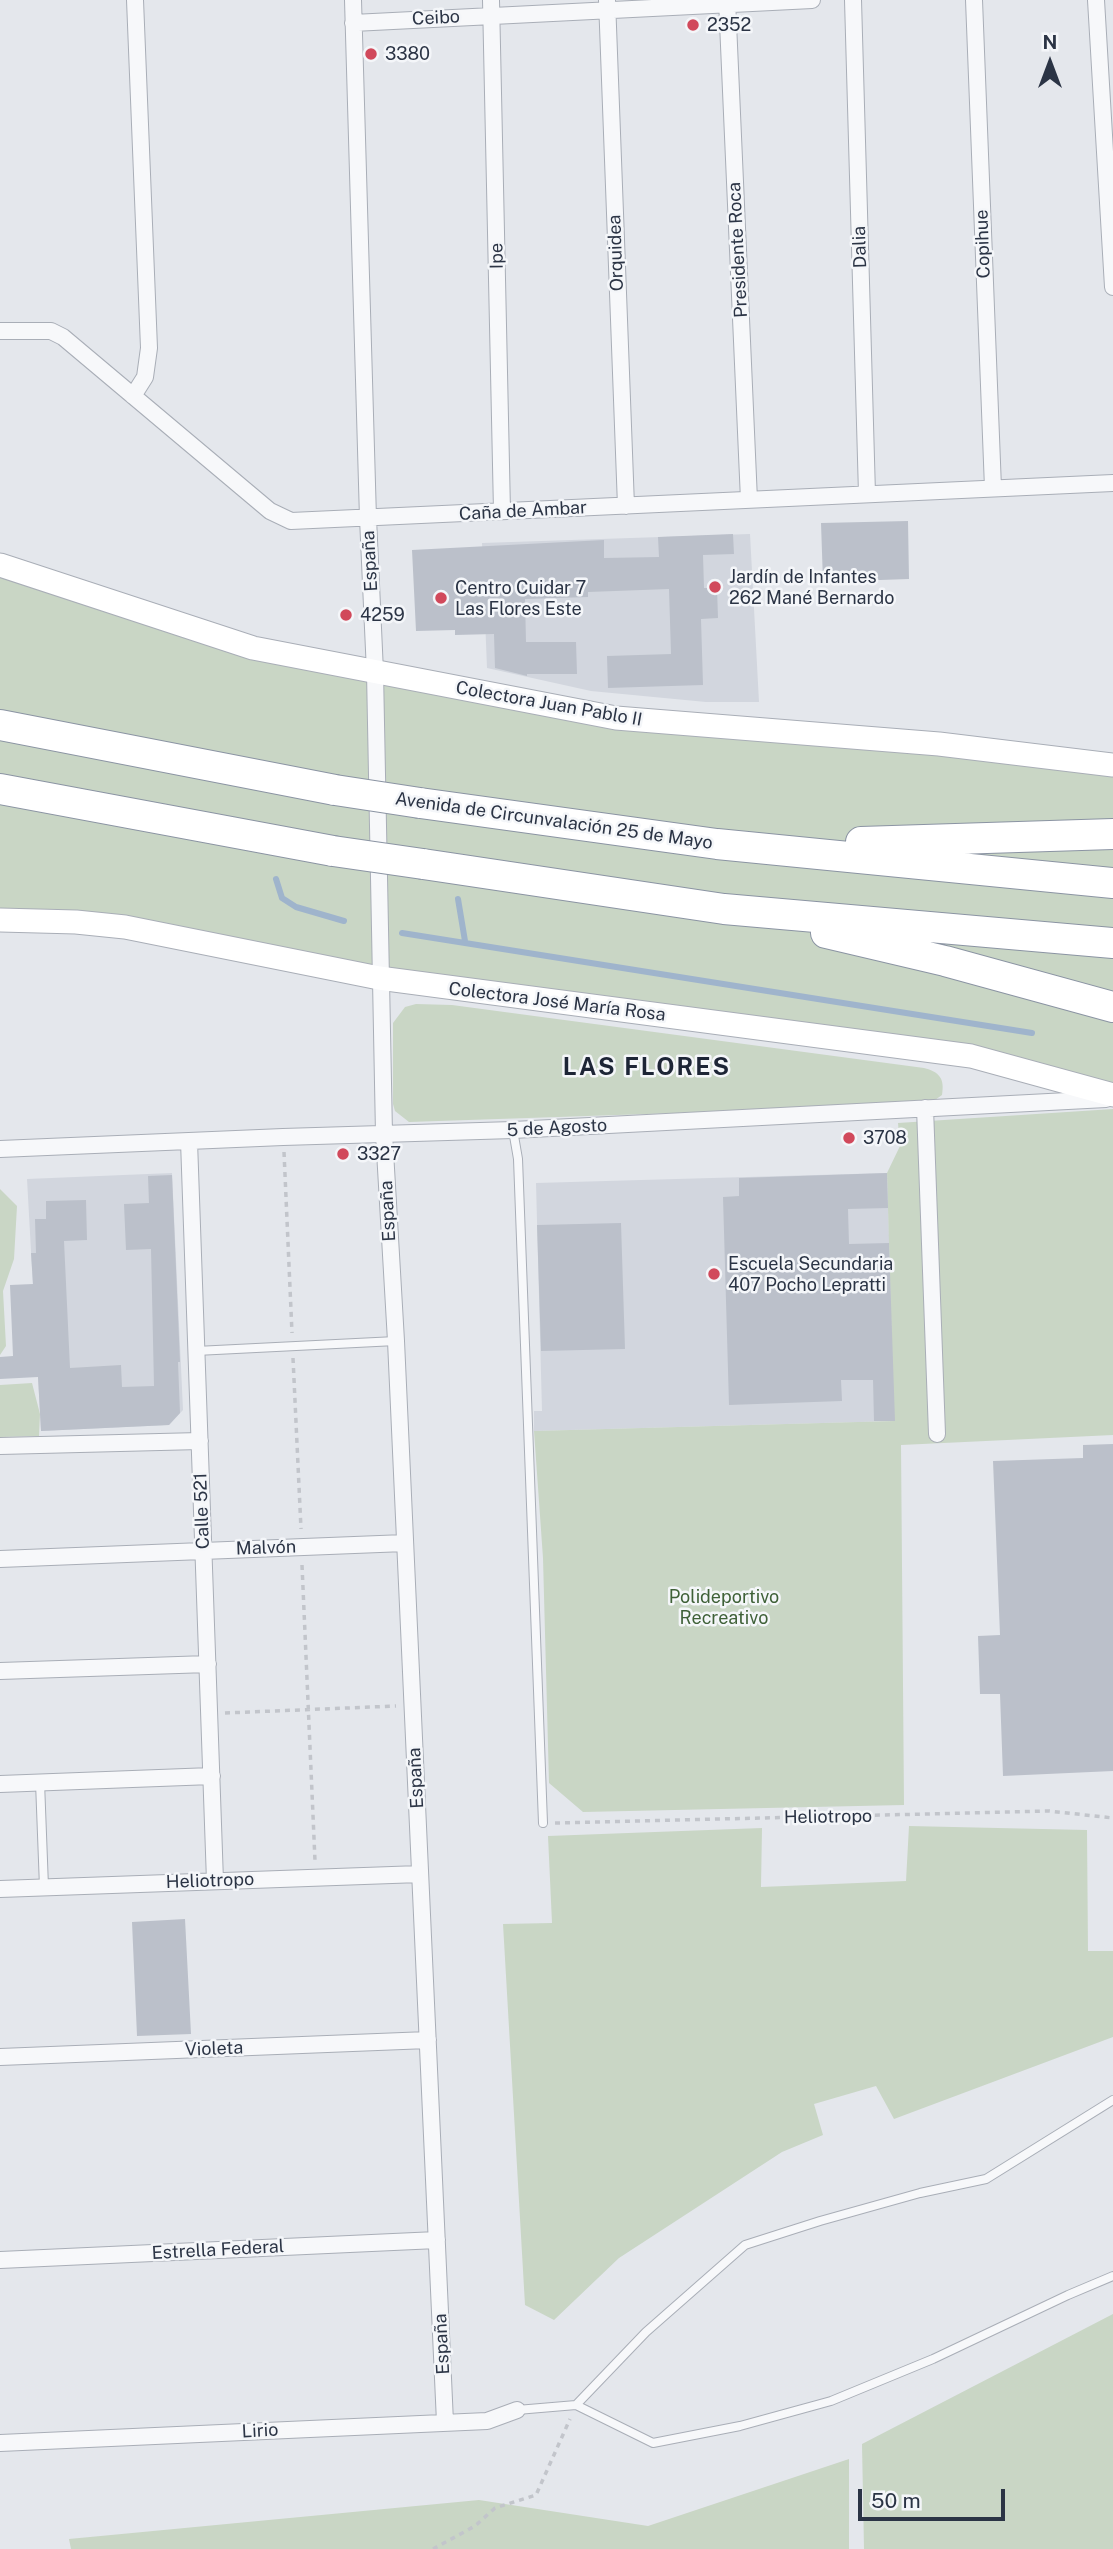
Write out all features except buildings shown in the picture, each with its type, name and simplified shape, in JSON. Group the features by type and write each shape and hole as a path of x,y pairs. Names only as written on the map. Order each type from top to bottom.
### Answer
{"highway":[{"name":"Avenida de Circunvalación 25 de Mayo","path":"0,725 335,790 420,803 717,844 1113,883"},
{"path":"0,789 333,851 724,909 1113,943"},
{"path":"717,844 1113,834"},
{"path":"724,909 945,961 1113,1007"}],"main road":[{"name":"Colectora Juan Pablo II","path":"0,565 253,648 616,718 939,744 1113,765"},
{"name":"Colectora José María Rosa","path":"0,920 76,922 125,927 379,978 971,1056 1113,1097"}],"street":[{"path":"133,396 145,377 149,348 135,0"},
{"name":"España","path":"353,0 375,672 384,1134 396,1341 445,2422"},
{"name":"Ceibo","path":"354,23 491,8 812,0"},
{"name":"Dalia","path":"853,0 867,494"},
{"name":"Copihue","path":"974,0 993,488"},
{"path":"1096,0 1113,287"},
{"name":"Presidente Roca","path":"727,2 749,500"},
{"name":"Orquidea","path":"607,5 626,506"},
{"name":"Ipe","path":"491,8 502,511"},
{"name":"Caña de Ambar","path":"0,331 51,331 63,337 270,511 291,520 1113,483"},
{"name":"5 de Agosto","path":"0,1149 513,1130 1113,1097"},
{"path":"925,1108 937,1434"},
{"name":"Calle 521","path":"189,1141 215,1881"},
{"path":"0,1446 200,1441"},
{"name":"Malvón","path":"0,1559 405,1543"},
{"path":"0,1671 208,1664"},
{"path":"0,1784 212,1776"},
{"name":"Heliotropo","path":"0,1889 420,1874"},
{"name":"Violeta","path":"0,2057 428,2040"},
{"name":"Estrella Federal","path":"0,2260 437,2239"},
{"name":"Lirio","path":"0,2443 487,2421 517,2410"}],"lane":[{"path":"513,1130 518,1158 542,1823"},
{"path":"196,1351 396,1341"},
{"path":"40,1782 44,1887"},
{"path":"576,2405 646,2332 745,2245 920,2193 986,2179 1113,2100"},
{"path":"517,2410 576,2405 653,2443 740,2426 831,2401 933,2359 1113,2276"}],"path":[{"path":"283,1137 316,1877"},
{"path":"209,1713 412,1706"},
{"name":"Heliotropo","path":"542,1823 1049,1811 1113,1818"},
{"path":"433,2549 475,2526 495,2508 536,2495 576,2405"}],"shaded area":[{"path":"750,534 759,702 706,702 591,691 487,668 482,543"},
{"path":"172,1173 183,1410 169,1425 41,1431 27,1179"},
{"name":"Escuela Secundaria 407 Pocho Lepratti","path":"887,1173 895,1421 534,1431 534,1411 542,1411 536,1183"}],"green space":[{"path":"0,565 253,648 616,718 1113,765 1113,1095 971,1056 379,978 125,927 0,920"},
{"path":"416,1004 452,1005 924,1068 940,1077 943,1084 942,1095 935,1100 856,1107 409,1122 395,1111 393,1104 393,1023 405,1007"},
{"name":"Polideportivo Recreativo","path":"1113,1109 1113,1435 901,1445 904,1805 583,1812 549,1783 543,1558 534,1431 894,1421 887,1173 900,1146 898,1123"},
{"path":"0,1189 17,1206 14,1259 3,1291 6,1346 0,1355"},
{"path":"32,1383 40,1414 39,1436 0,1437 0,1385"},
{"path":"909,1826 1087,1830 1088,1951 1113,1951 1113,2037 894,2119 876,2086 814,2104 823,2135 782,2152 619,2258 554,2320 525,2305 503,1924 552,1923 548,1836 762,1828 761,1887 906,1881"},
{"path":"1113,2314 1113,2549 864,2549 862,2444"},
{"path":"849,2459 849,2549 71,2549 69,2539 479,2500 648,2526"}],"waterway":[{"path":"276,879 282,898 296,907 344,921"},
{"path":"458,899 465,941"},
{"path":"402,933 1032,1033"}],"place":[{"name":"2352","path":"693,25"},
{"name":"3380","path":"371,54"},
{"name":"Jardín de Infantes 262 Mané Bernardo","path":"715,587"},
{"name":"Centro Cuidar 7 Las Flores Este","path":"441,598"},
{"name":"4259","path":"346,615"},
{"name":"3708","path":"849,1138"},
{"name":"3327","path":"343,1154"},
{"name":"Escuela Secundaria 407 Pocho Lepratti","path":"714,1274"}],"district":[{"name":"LAS FLORES","path":"647,1068"}]}
